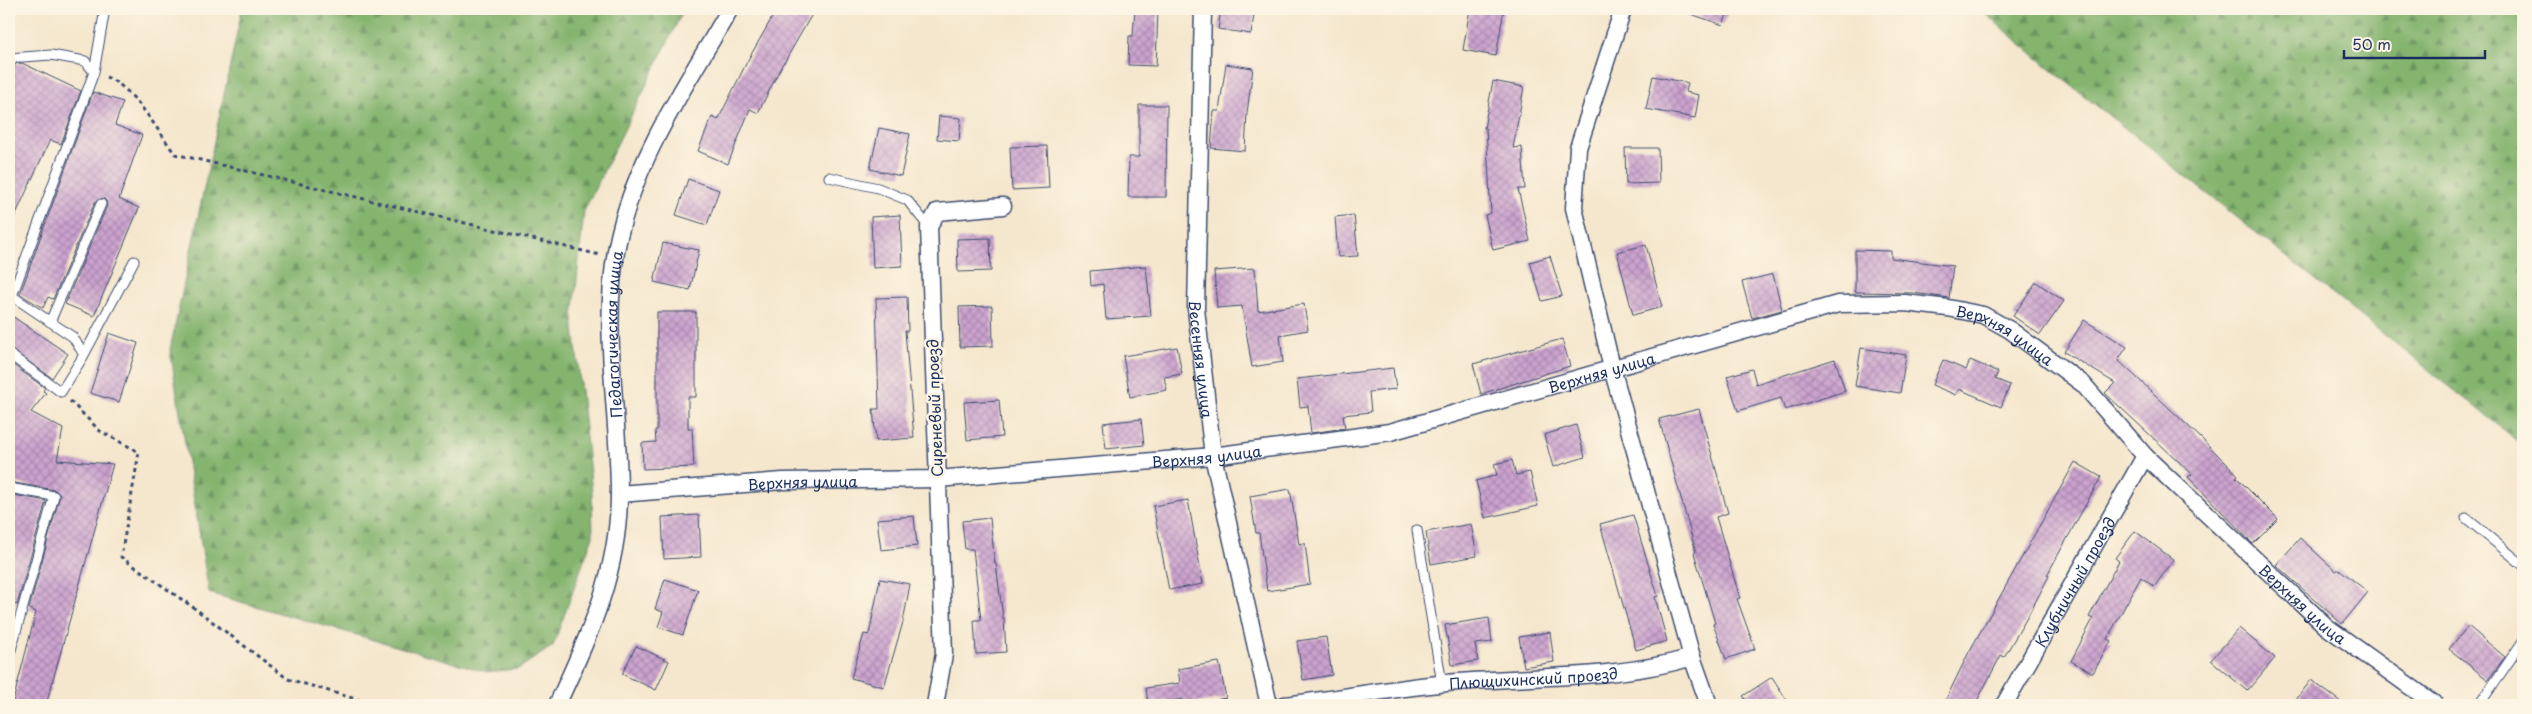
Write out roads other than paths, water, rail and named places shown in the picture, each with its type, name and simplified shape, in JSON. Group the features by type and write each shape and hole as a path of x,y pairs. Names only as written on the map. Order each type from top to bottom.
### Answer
{"street":[{"name":"Педагогическая улица","path":"557,705 596,619 611,573 617,536 619,494 609,320 615,258 630,203 648,152 730,9"},
{"name":"Весенняя улица","path":"1204,9 1196,309 1213,456 1269,705"},
{"path":"1620,10 1578,148 1574,208 1612,368 1692,657 1709,705"},
{"path":"929,227 937,212 1003,206"},
{"name":"Сиреневый проезд","path":"929,227 944,654 935,705"},
{"name":"Верхняя улица","path":"619,494 783,481 937,479 1213,456 1412,427 1838,304 1905,303 1948,308 1983,315 2010,330 2037,349 2083,384 2145,456 2327,627 2436,705"},
{"name":"Клубничный проезд","path":"2004,705 2145,456"},
{"name":"Плющихинский проезд","path":"1284,705 1442,684 1666,665 1692,657"}],"lane":[{"path":"84,354 73,336 12,296 94,72 105,9"},
{"path":"9,58 52,55 85,61 94,72"},
{"path":"829,177 878,188 907,200 929,227"},
{"path":"50,322 101,204"},
{"path":"9,354 61,392 134,262"},
{"path":"9,488 54,496 9,657"},
{"path":"2466,518 2523,565"},
{"path":"1417,530 1442,684"},
{"path":"2479,705 2523,641"}]}
